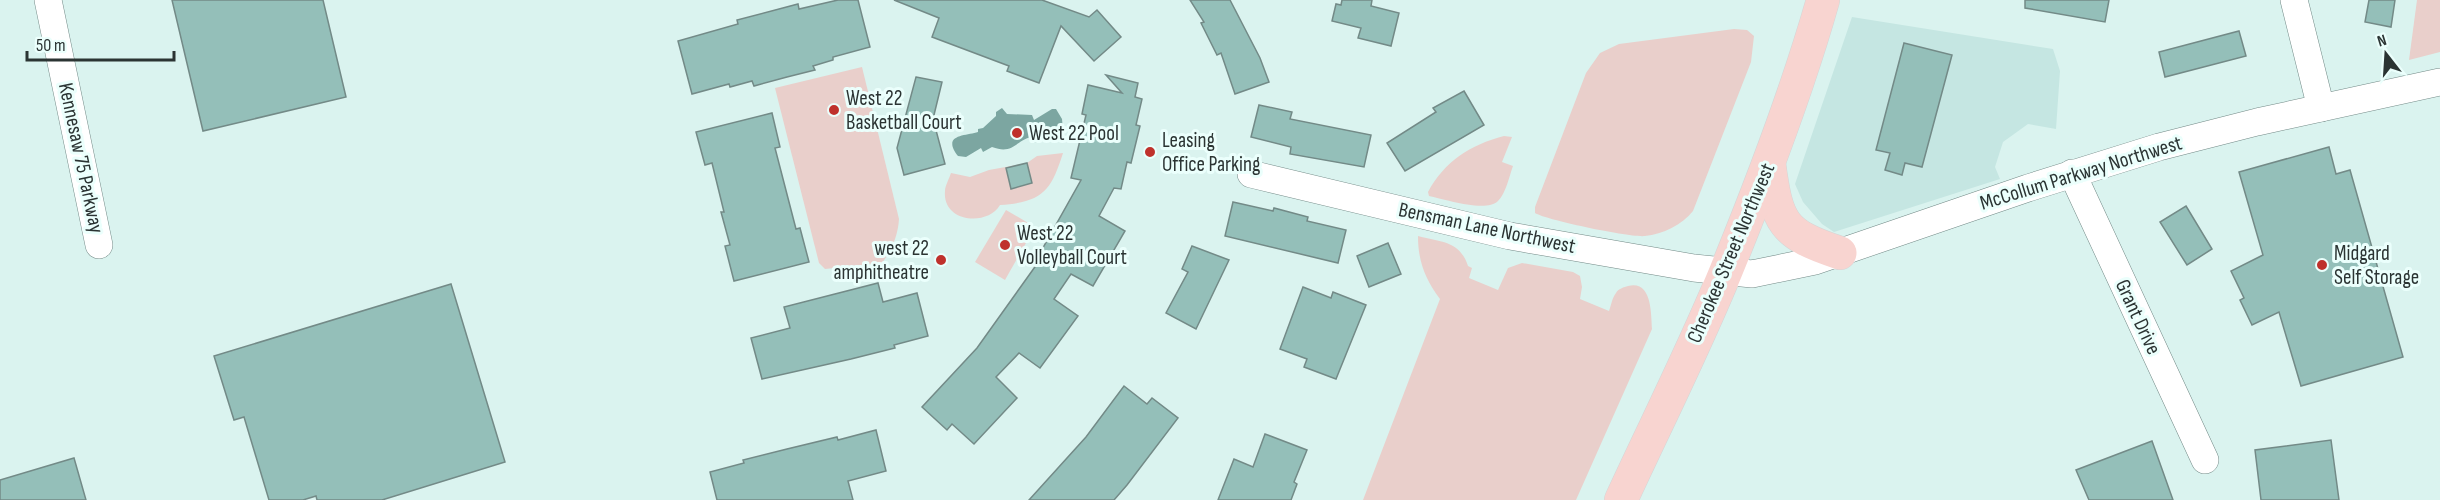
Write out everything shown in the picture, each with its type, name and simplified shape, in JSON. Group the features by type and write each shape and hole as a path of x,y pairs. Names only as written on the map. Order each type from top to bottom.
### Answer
{"main road":[{"name":"Cherokee Street Northwest","path":"1621,500 1725,273 1769,163 1823,0"},
{"path":"1769,163 1776,205 1786,225 1807,241 1840,253"}],"street":[{"name":"Kennesaw 75 Parkway","path":"48,0 99,245"},
{"path":"2294,0 2321,108"},
{"name":"McCollum Parkway Northwest","path":"1725,273 1752,274 1774,271 1840,253 2072,173 2190,139 2440,82"},
{"name":"Grant Drive","path":"2072,173 2205,460"},
{"name":"Bensman Lane Northwest","path":"1251,174 1510,236 1725,273"}],"shaded area":[{"path":"2417,0 2440,0 2440,52 2409,60"},
{"path":"1852,17 2053,49 2060,71 2056,129 2028,124 2003,142 1995,167 2000,179 1834,232 1822,224 1803,202 1795,184"},
{"path":"1734,29 1747,30 1754,36 1751,62 1693,211 1689,216 1678,225 1665,231 1637,236 1571,224 1535,213 1535,207 1586,73 1600,53 1619,44"},
{"path":"862,67 899,219 897,231 892,248 882,263 825,269 819,263 775,88"},
{"name":"West 22 Pool","path":"1002,108 1007,114 1032,115 1034,120 1056,109 1062,119 1063,130 1050,137 1047,142 1044,141 1043,135 1036,137 1037,142 1033,143 1031,137 1009,148 992,147 983,152 981,148 966,157 958,156 953,149 954,140 957,137 978,132 978,129 983,128"},
{"path":"1504,136 1512,137 1502,162 1513,166 1498,201 1484,206 1429,196 1428,192 1435,181 1451,163 1480,144"},
{"path":"1063,153 1054,177 1043,192 1036,197 1000,205 994,212 976,218 958,215 946,201 945,189 951,173 970,177 989,170 1027,163 1037,156"},
{"name":"West 22 Volleyball Court","path":"1006,210 1035,227 1005,280 975,262"},
{"path":"1418,236 1455,247 1468,266 1472,268 1469,278 1498,290 1508,268 1522,263 1573,272 1580,276 1582,287 1580,299 1609,311 1615,295 1621,288 1636,285 1646,293 1649,299 1652,329 1576,500 1363,500 1440,299 1423,269"}],"building":[{"path":"172,0 323,0 346,97 203,131"},
{"path":"838,0 858,0 870,47 833,57 833,60 813,66 815,70 754,86 752,81 730,87 729,84 692,94 678,41 738,24 737,20 798,4 799,9"},
{"path":"894,0 1042,0 1089,17 1097,10 1121,37 1094,61 1061,26 1039,83 1007,71 1009,66 932,37 939,18"},
{"path":"1190,0 1230,0 1260,58 1269,82 1235,94 1221,53 1217,55 1201,23 1204,22"},
{"path":"1342,0 1372,0 1371,6 1399,13 1391,46 1358,38 1361,28 1332,21 1336,4 1341,5"},
{"path":"2025,0 2109,0 2105,22 2025,8"},
{"path":"2369,0 2395,0 2391,27 2365,22"},
{"path":"2239,31 2246,56 2165,77 2159,52"},
{"path":"1904,43 1952,55 1922,167 1905,163 1902,175 1885,170 1890,153 1876,150"},
{"path":"1106,75 1138,83 1135,97 1142,99 1136,125 1140,126 1131,163 1127,162 1121,189 1114,188 1099,216 1125,231 1093,286 1071,274 1054,299 1078,316 1040,368 1019,353 996,377 1017,398 974,444 952,424 947,430 922,407 977,348 1037,264 1035,262 1081,180 1071,178 1086,115 1082,114 1088,85 1122,93"},
{"path":"916,77 942,82 933,119 945,164 904,175 897,148"},
{"path":"1464,91 1484,125 1405,171 1387,143 1436,112 1433,108"},
{"path":"1259,105 1292,112 1290,119 1371,135 1364,167 1290,154 1291,147 1251,137"},
{"path":"772,113 780,147 775,148 796,229 800,228 809,262 734,281 725,246 730,245 721,212 724,212 712,163 705,165 696,132"},
{"name":"Midgard Self Storage","path":"2329,147 2336,174 2350,170 2403,357 2301,386 2279,312 2252,325 2240,300 2244,298 2231,271 2263,255 2239,172"},
{"path":"1027,163 1032,183 1011,189 1006,168"},
{"path":"1233,202 1273,211 1274,208 1308,217 1307,221 1346,230 1338,263 1225,236"},
{"path":"2186,206 2212,249 2187,265 2160,222"},
{"path":"1388,243 1401,274 1369,287 1357,256"},
{"path":"1192,246 1229,260 1196,329 1166,313 1188,272 1182,269"},
{"path":"878,283 883,302 917,293 928,336 894,345 895,348 762,379 751,338 790,328 784,307"},
{"path":"451,284 505,462 382,500 317,500 316,496 303,500 269,500 244,417 234,420 214,356"},
{"path":"1303,287 1331,298 1333,292 1366,305 1336,379 1304,367 1307,359 1280,349"},
{"path":"1124,386 1147,404 1152,398 1178,418 1127,485 1114,500 1029,500 1086,437"},
{"path":"876,430 886,471 848,481 853,500 717,500 710,472 744,463 743,460"},
{"path":"1265,434 1307,450 1294,482 1297,484 1291,500 1218,500 1234,459 1253,467"},
{"path":"2331,440 2339,500 2261,500 2255,450"},
{"path":"2152,441 2173,500 2089,500 2076,470"},
{"path":"74,458 86,500 0,500 0,480"}],"place":[{"name":"West 22 Basketball Court","path":"834,110"},
{"name":"West 22 Pool","path":"1017,133"},
{"name":"Leasing Office Parking","path":"1150,152"},
{"name":"West 22 Volleyball Court","path":"1005,245"},
{"name":"west 22 amphitheatre","path":"941,260"},
{"name":"Midgard Self Storage","path":"2322,265"}]}
